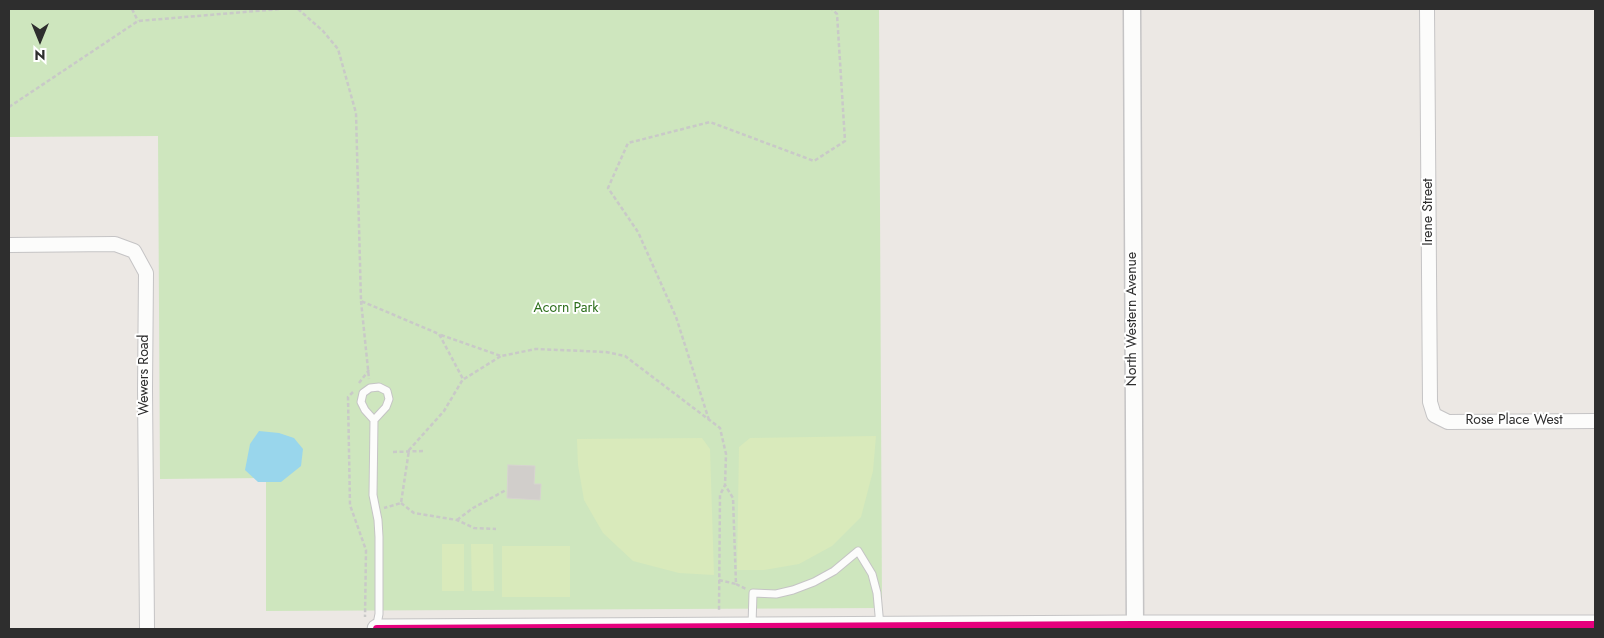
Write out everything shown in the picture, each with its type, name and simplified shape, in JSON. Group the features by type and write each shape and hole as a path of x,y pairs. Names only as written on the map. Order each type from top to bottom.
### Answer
{"main road":[{"path":"372,625 551,629 880,627 1382,628 1595,625"}],"street":[{"name":"North Western Avenue","path":"1132,9 1135,627"},
{"name":"Irene Street","path":"1427,9 1430,402 1434,415"},
{"name":"Wewers Road","path":"9,245 115,244 134,251 146,273 147,629"},
{"name":"Rose Place West","path":"1434,415 1448,422 1595,421"}],"lane":[{"path":"372,625 379,614 378,520 373,495 374,420 386,407 388,399 387,391 380,387 370,388 363,393 361,402 374,420"},
{"path":"748,628 753,593 776,594 814,582 834,571 858,551 872,574 877,593 880,627"}],"path":[{"path":"132,9 138,21"},
{"path":"9,107 138,21 280,9"},
{"path":"298,9 323,31 338,49 356,112 361,301 370,388"},
{"path":"709,420 676,317 638,232 608,188 628,143 710,122 814,161 845,142 837,14 832,9"},
{"path":"361,301 439,334 501,356"},
{"path":"439,334 464,379"},
{"path":"401,503 409,450 444,411 464,379 501,356 536,349 606,352 625,356 720,428 726,454 725,485 720,495 719,612"},
{"path":"358,384 368,370"},
{"path":"353,391 348,397 350,505 366,550 372,625"},
{"path":"393,452 423,451"},
{"path":"719,580 736,584 733,498 725,485"},
{"path":"456,520 473,508 506,490"},
{"path":"376,510 401,503"},
{"path":"401,503 414,514 456,520 474,528 496,529"}],"green space":[{"name":"Acorn Park","path":"9,9 879,9 882,608 266,611 266,478 160,479 158,136 9,137"},
{"path":"876,436 873,471 861,517 832,546 799,564 764,570 737,570 739,447 750,438"},
{"path":"702,438 710,449 714,575 679,573 633,561 603,533 584,500 578,465 577,439"},
{"path":"442,544 464,544 464,591 442,591"},
{"path":"471,544 493,544 494,591 472,591"},
{"path":"502,546 570,546 570,597 502,597"}],"water":[{"path":"259,431 279,433 294,438 303,449 301,466 281,482 258,482 245,470 250,444"}],"building":[{"path":"508,465 535,466 534,484 541,484 540,500 507,498"}],"transit line":[{"path":"377,629 1135,625 1595,625"}]}
